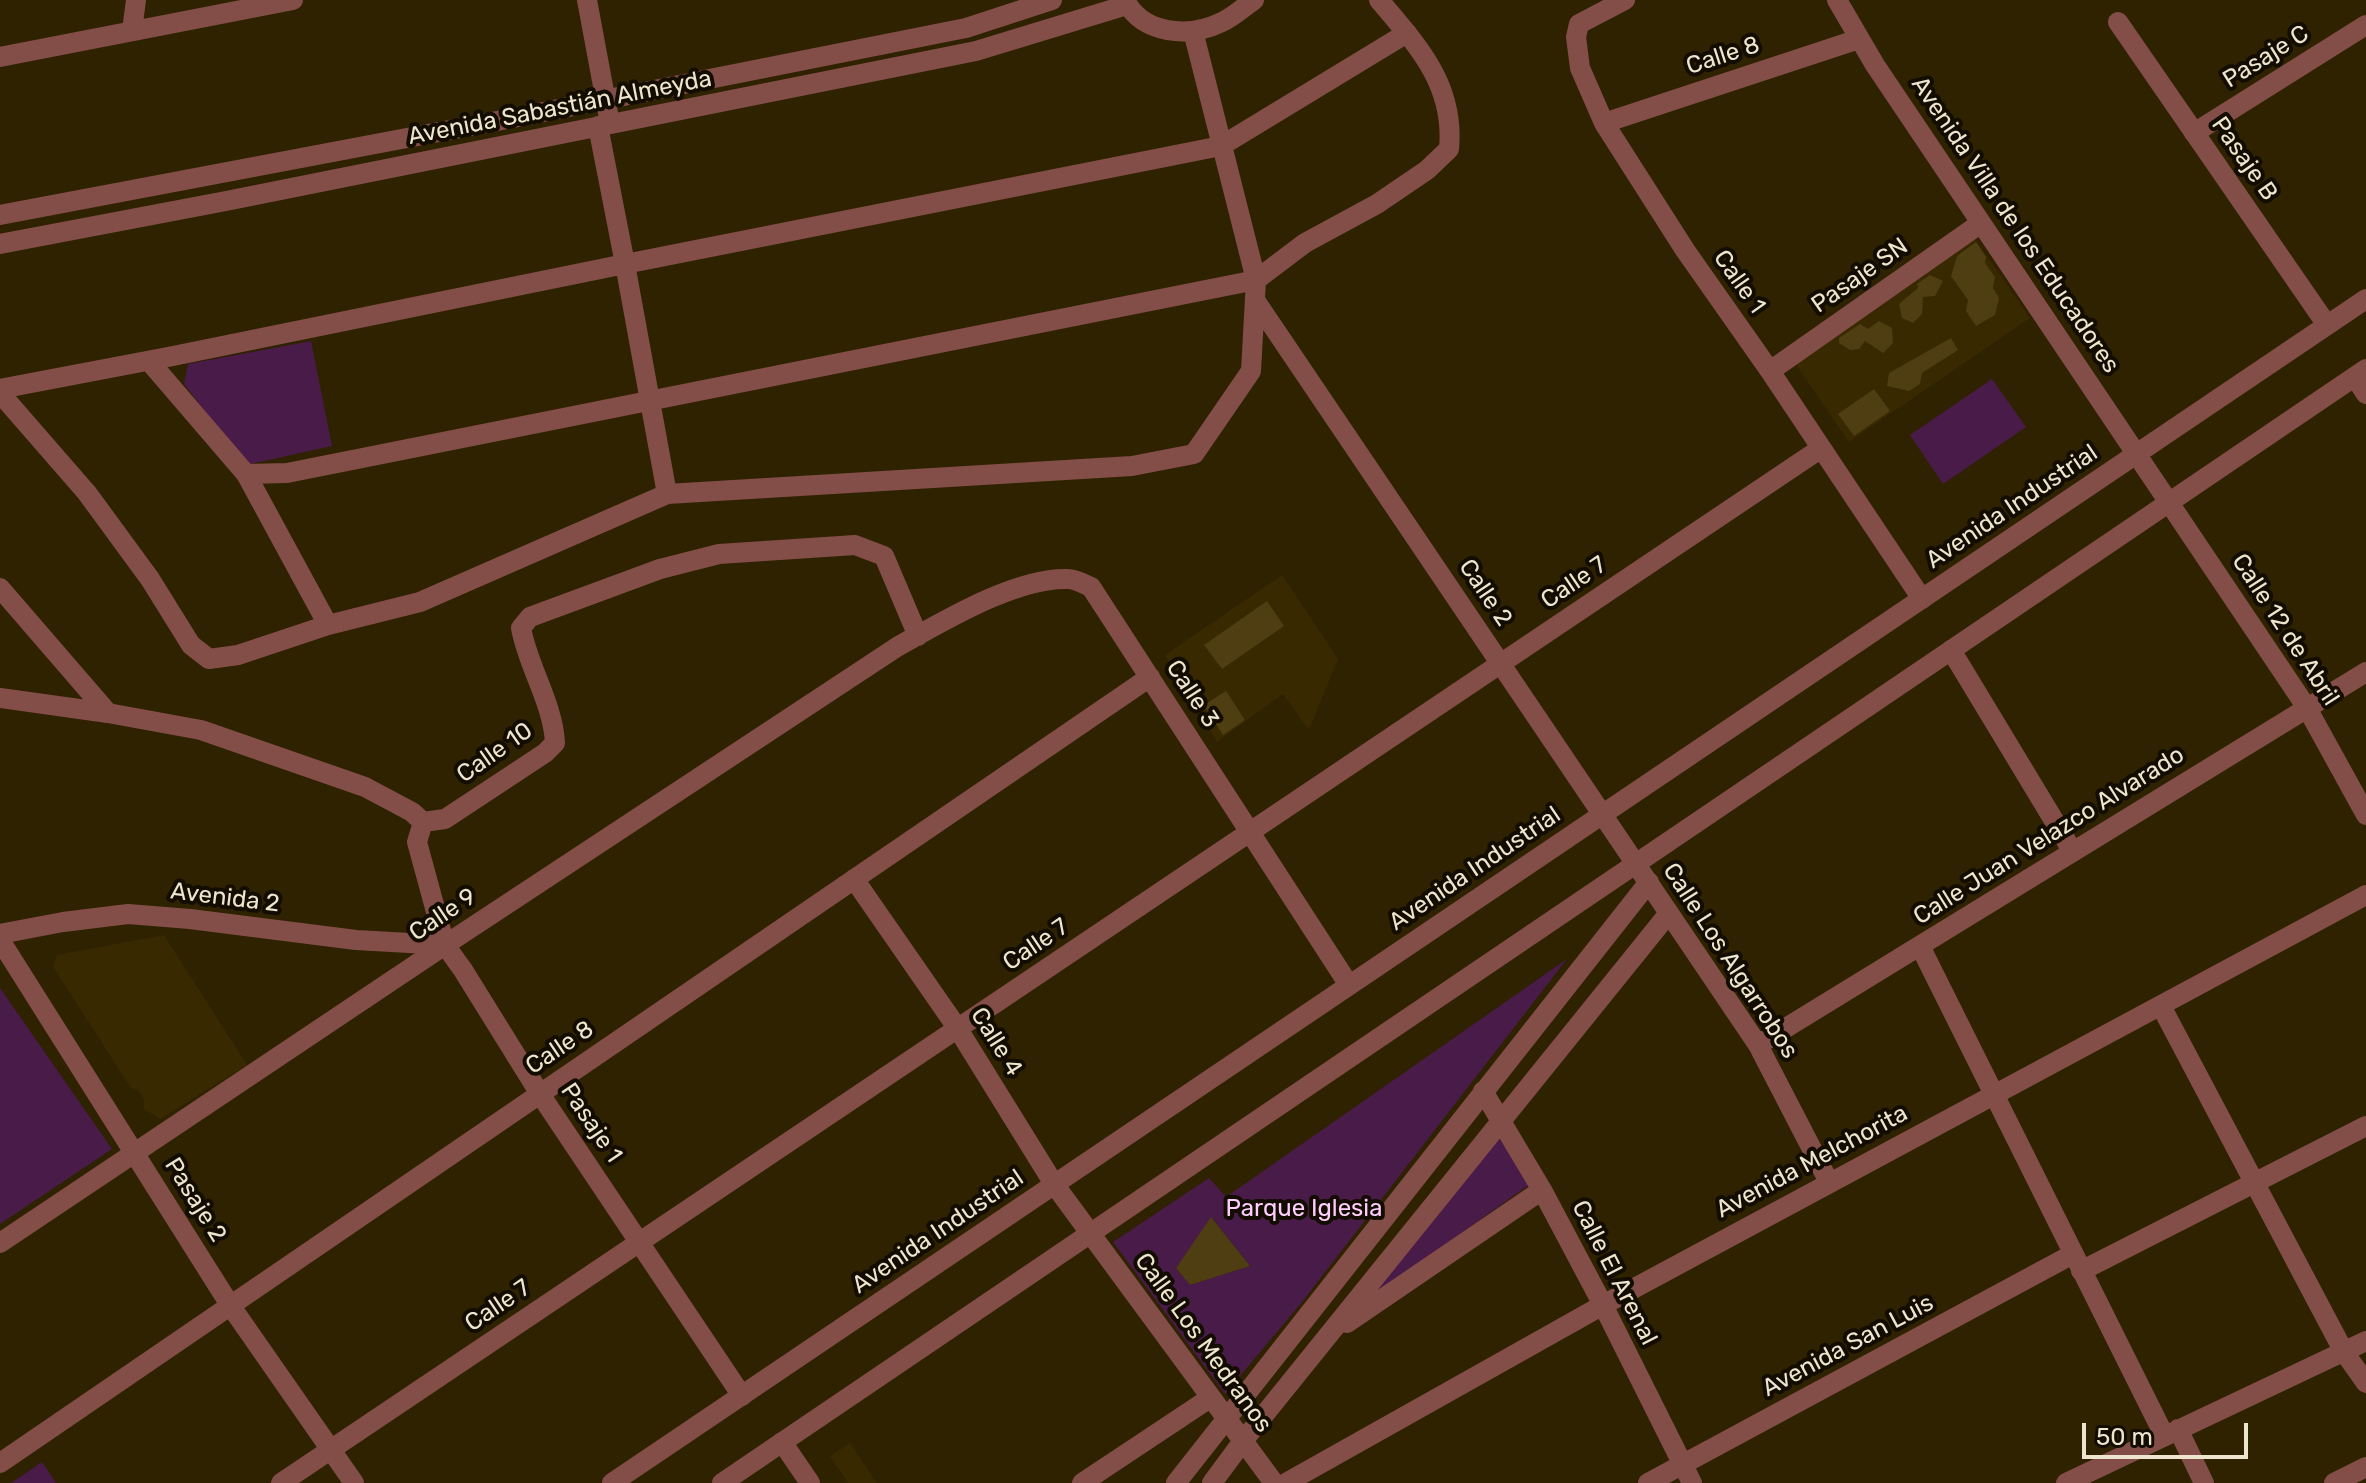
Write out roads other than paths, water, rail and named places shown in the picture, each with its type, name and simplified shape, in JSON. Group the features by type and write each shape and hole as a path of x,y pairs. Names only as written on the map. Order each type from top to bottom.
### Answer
{"street":[{"path":"132,31 136,0"},
{"path":"0,57 293,0"},
{"path":"587,0 605,99 604,125 625,264 667,494"},
{"name":"Avenida Sabastián Almeyda","path":"0,215 238,172 966,28 1052,0"},
{"name":"Avenida Sabastián Almeyda","path":"0,244 976,51 1126,2 1146,22 1168,32 1193,31 1223,22 1254,0"},
{"path":"246,474 287,473 650,402 1256,290 1305,243 1377,204 1427,170 1449,149 1451,126 1444,92 1429,62 1379,0"},
{"name":"Calle 1","path":"1625,0 1579,24 1576,37 1580,68 1604,123 1685,250 1922,599"},
{"name":"Avenida Villa de los Educadores","path":"1837,0 1859,39 1981,223 2154,477"},
{"name":"Pasaje B","path":"2118,22 2327,325"},
{"name":"Pasaje C","path":"2194,133 2366,25"},
{"path":"1193,31 1221,146 1256,290 1251,371 1194,454 1132,466 667,494 420,602 328,625 238,655 209,659 191,645 150,579 87,493 0,391 1221,146 1407,33"},
{"name":"Calle 8","path":"1604,123 1859,39"},
{"name":"Pasaje SN","path":"1770,371 1981,223"},
{"name":"Calle 2","path":"1256,290 1374,478 1603,814"},
{"name":"Avenida Industrial","path":"612,1483 2366,299"},
{"path":"149,361 246,474 328,625"},
{"path":"722,1483 2170,502 2362,380"},
{"name":"Calle 7","path":"281,1483 1820,449"},
{"name":"Calle 12 de Abril","path":"2154,477 2307,708 2366,815"},
{"name":"Calle 10","path":"423,822 445,819 545,753 555,743 554,728 524,646 521,628 530,617 660,569 719,554 855,545 884,556 918,636"},
{"name":"Calle 3","path":"918,636 1023,586 1072,579 1091,587 1349,985"},
{"path":"0,588 108,713"},
{"name":"Calle 9","path":"0,1243 445,945 918,636"},
{"path":"1951,650 2073,852"},
{"name":"Calle Juan Velazco Alvarado","path":"1758,1045 2366,672"},
{"name":"Calle 8","path":"0,1463 1150,677"},
{"path":"0,698 201,730 365,787 412,812 423,822"},
{"name":"Calle Los Algarrobos","path":"1603,814 1758,1045 1829,1182"},
{"name":"Pasaje 1","path":"423,822 417,842 445,945 540,1094 742,1396"},
{"name":"Calle 4","path":"854,879 958,1029 1054,1184 1090,1234"},
{"path":"1176,1483 1649,882"},
{"name":"Avenida Melchorita","path":"1286,1483 1603,1305 2366,895"},
{"path":"1212,1483 1669,913"},
{"name":"Avenida 2","path":"0,937 63,922 128,914 356,940 445,945"},
{"name":"Pasaje 2","path":"0,937 230,1305 354,1483"},
{"path":"1920,946 2077,1263 2171,1432 2204,1483"},
{"path":"2161,1006 2344,1352 2366,1383"},
{"name":"Calle El Arenal","path":"1483,1091 1542,1190 1687,1474"},
{"name":"Avenida San Luis","path":"1648,1483 1687,1474 2077,1263 2257,1183 2366,1126"},
{"path":"1329,1335 1542,1190"},
{"name":"Calle Los Medranos","path":"1090,1234 1274,1483"},
{"path":"2066,1483 2366,1341"},
{"path":"1082,1483 1210,1398"},
{"path":"782,1442 810,1483"},
{"path":"2334,1483 2366,1467"}],"park label":[{"name":"Parque Iglesia","path":"1304,1209"}]}
